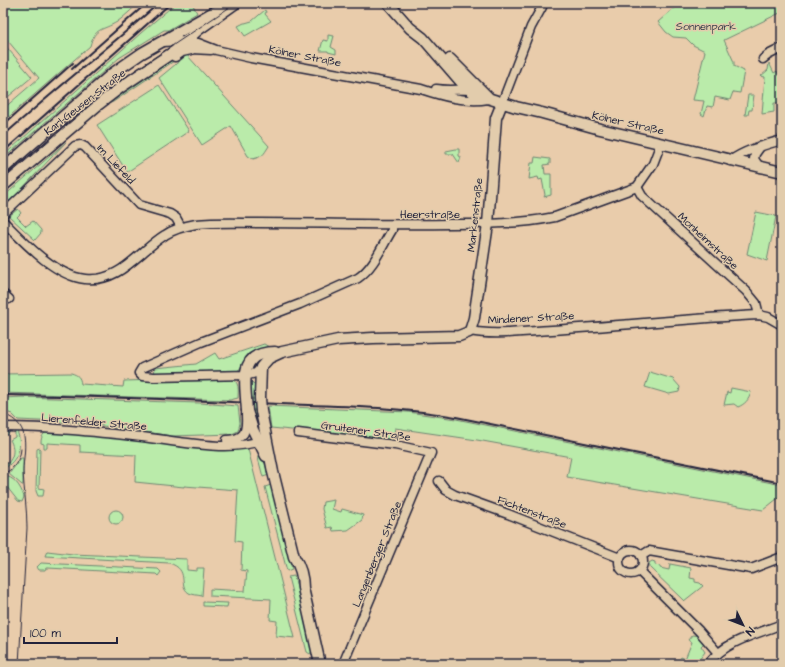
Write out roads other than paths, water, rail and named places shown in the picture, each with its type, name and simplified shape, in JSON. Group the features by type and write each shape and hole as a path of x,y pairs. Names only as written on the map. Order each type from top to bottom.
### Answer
{"main road":[{"path":"192,44 195,28 228,3"},
{"path":"195,28 236,3"},
{"path":"388,3 410,28 423,38 461,86 471,90 475,94 489,99"},
{"path":"395,3 489,99"},
{"name":"Karl-Geusen-Straße","path":"3,169 107,78 131,60 162,42 195,28"},
{"name":"Karl-Geusen-Straße","path":"3,186 99,104 122,92 192,44"},
{"name":"Kölner Straße","path":"489,99 600,129 730,161 782,172"},
{"name":"Markenstraße","path":"470,331 474,318 488,224 497,114 502,103"},
{"name":"Mindener Straße","path":"246,375 248,365 257,356 267,352 282,352 338,340 459,336 467,334 470,331"},
{"name":"Mindener Straße","path":"260,372 269,358 282,352"},
{"path":"260,372 262,440 273,472"},
{"path":"246,375 247,411 253,432 262,440 268,449 294,557 294,564 302,588 320,664"}],"street":[{"path":"536,16 537,5 539,3"},
{"path":"502,103 536,16 542,7 542,3"},
{"name":"Karl-Geusen-Straße","path":"162,42 192,44"},
{"name":"Kölner Straße","path":"192,44 303,68 421,89 477,101 489,99"},
{"path":"763,59 782,48"},
{"name":"Kölner Straße","path":"421,89 452,90 461,86"},
{"path":"730,161 736,156 782,140"},
{"path":"637,187 653,164 661,143"},
{"name":"Im Liefeld","path":"3,214 78,145 85,147 139,205 170,214 176,218 181,227"},
{"path":"761,147 754,157 755,162 761,168"},
{"name":"Heerstraße","path":"154,376 142,376 139,373 139,370 201,342 300,304 358,278 364,274 370,266 392,230 392,225 488,224 543,220 576,210 637,187"},
{"name":"Monheimstraße","path":"637,187 642,196 746,291 756,303 759,315"},
{"path":"3,221 46,261 58,270 68,275 87,280 98,279 115,274 130,264 164,235 181,227 206,223 392,225"},
{"name":"Mindener Straße","path":"470,331 487,333 609,327 759,315 768,317 782,325"},
{"name":"Mindener Straße","path":"154,376 246,375 260,372"},
{"path":"246,375 255,381 260,397"},
{"path":"242,436 246,428 247,411"},
{"name":"Lierenfelder Straße","path":"3,427 71,429 182,441 198,445 220,446 262,440"},
{"name":"Lierenfelder Straße","path":"182,441 226,441 253,432"},
{"name":"Gruitener Straße","path":"298,433 395,445 430,453"},
{"name":"Langenberger Straße","path":"343,664 430,453"},
{"name":"Fichtenstraße","path":"439,481 446,490 455,495 620,558"},
{"path":"630,550 637,551 641,556 643,566 639,571 629,574 623,571 620,565 620,558 624,553 630,550"},
{"path":"641,556 649,550 751,569 782,557"},
{"path":"639,571 699,631 718,653"},
{"path":"708,664 718,653 735,642 782,624"}],"tram line":[{"path":"3,180 102,95 133,72 236,3"},
{"path":"3,414 18,423 23,432 25,442 23,472 27,528 19,664"},
{"path":"3,474 10,470 15,464 21,449"}],"railway":[{"path":"72,69 147,3"},
{"path":"3,136 159,3"},
{"path":"3,152 171,3"},
{"path":"3,125 73,63"},
{"path":"3,395 160,399 406,410 456,417 782,483"}],"park label":[{"name":"Sonnenpark","path":"706,26"}]}
